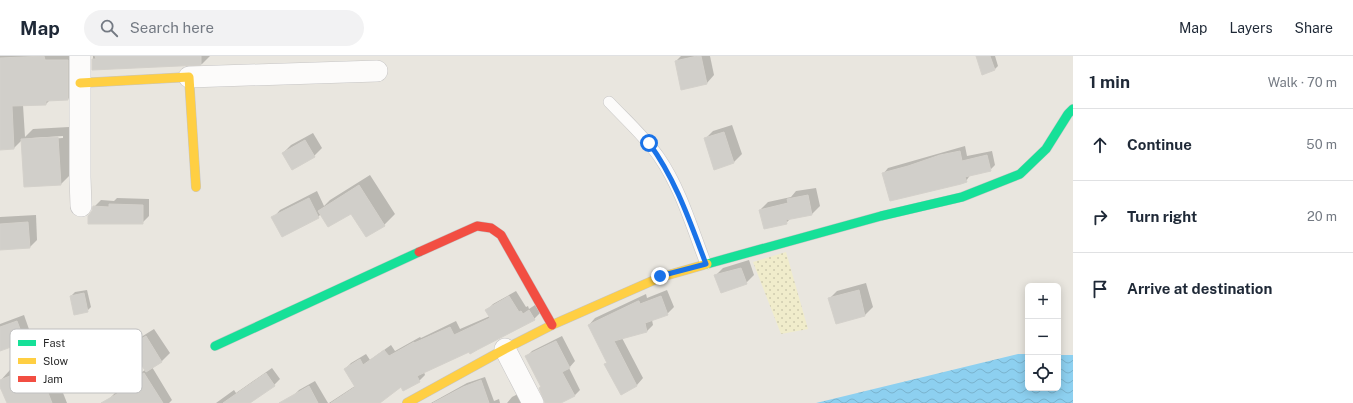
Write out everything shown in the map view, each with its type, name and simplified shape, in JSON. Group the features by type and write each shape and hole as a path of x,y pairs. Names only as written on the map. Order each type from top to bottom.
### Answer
{"street":[{"path":"80,56 81,206"},
{"path":"80,83 189,77 377,71"},
{"path":"189,77 196,187"},
{"path":"407,403 552,325 660,276 881,216 962,197 1020,174 1046,149 1068,114 1073,109"},
{"path":"215,346 477,226 490,228 501,235 552,325"},
{"path":"505,349 533,403"}],"lane":[{"path":"609,102 649,143 660,158 680,197 706,264"}],"sand":[{"path":"786,252 808,329 781,334 753,262"}],"water":[{"path":"1018,354 1025,354 1025,391 1061,391 1061,355 1073,355 1073,403 816,403"}],"building":[{"path":"44,56 45,60 68,60 68,100 46,101 46,105 12,106 14,149 0,150 0,58"},
{"path":"95,56 201,56 201,65 92,70 92,59 96,59"},
{"path":"701,56 707,84 681,90 675,61"},
{"path":"976,56 990,56 995,70 982,75"},
{"path":"724,132 734,163 714,170 704,138"},
{"path":"58,137 61,185 24,187 21,139"},
{"path":"305,140 315,157 292,170 282,153"},
{"path":"960,151 962,161 987,155 991,171 965,177 967,182 961,184 890,201 882,173 940,155"},
{"path":"359,185 385,226 366,237 351,214 328,227 318,211"},
{"path":"808,195 812,215 786,220 787,224 764,229 759,210 788,203 787,199"},
{"path":"309,198 319,218 282,237 271,217"},
{"path":"109,204 143,205 143,224 88,224 88,216 92,211 93,206 109,207"},
{"path":"28,222 30,248 0,250 0,224"},
{"path":"741,268 747,284 721,293 714,275"},
{"path":"859,290 865,316 836,324 828,298"},
{"path":"84,293 88,312 74,315 70,296"},
{"path":"509,296 519,312 521,311 523,314 529,310 535,320 470,354 469,352 417,376 420,382 403,391 401,387 380,403 331,403 355,387 344,369 360,359 363,365 384,350 389,356 414,342 450,327 454,335 490,318 485,310"},
{"path":"661,296 668,315 645,323 647,332 614,341 637,386 621,395 604,364 607,363 588,325 638,301 640,304"},
{"path":"17,321 20,329 10,329 10,347 0,351 0,327"},
{"path":"146,336 162,362 146,372 142,366 142,338"},
{"path":"556,341 570,368 562,372 575,396 561,403 545,403 539,388 541,387 525,356"},
{"path":"144,373 163,403 101,403 119,393 142,393 142,374"},
{"path":"266,373 275,386 250,403 223,403"},
{"path":"10,376 10,393 48,393 52,403 7,403 0,387 0,380"},
{"path":"481,380 489,403 433,403 463,387"},
{"path":"309,386 318,403 279,403"}],"traffic: fast":[{"path":"707,264 881,216 962,197 1020,174 1046,149 1068,114 1073,109"},
{"path":"215,346 419,252"}],"traffic: slow":[{"path":"80,83 189,77 196,187"},
{"path":"407,403 552,325 661,277 707,264"}],"traffic: jam":[{"path":"419,252 477,226 491,228 501,235 552,325"}],"route":[{"path":"649,143 671,177 706,264 660,276"}]}
